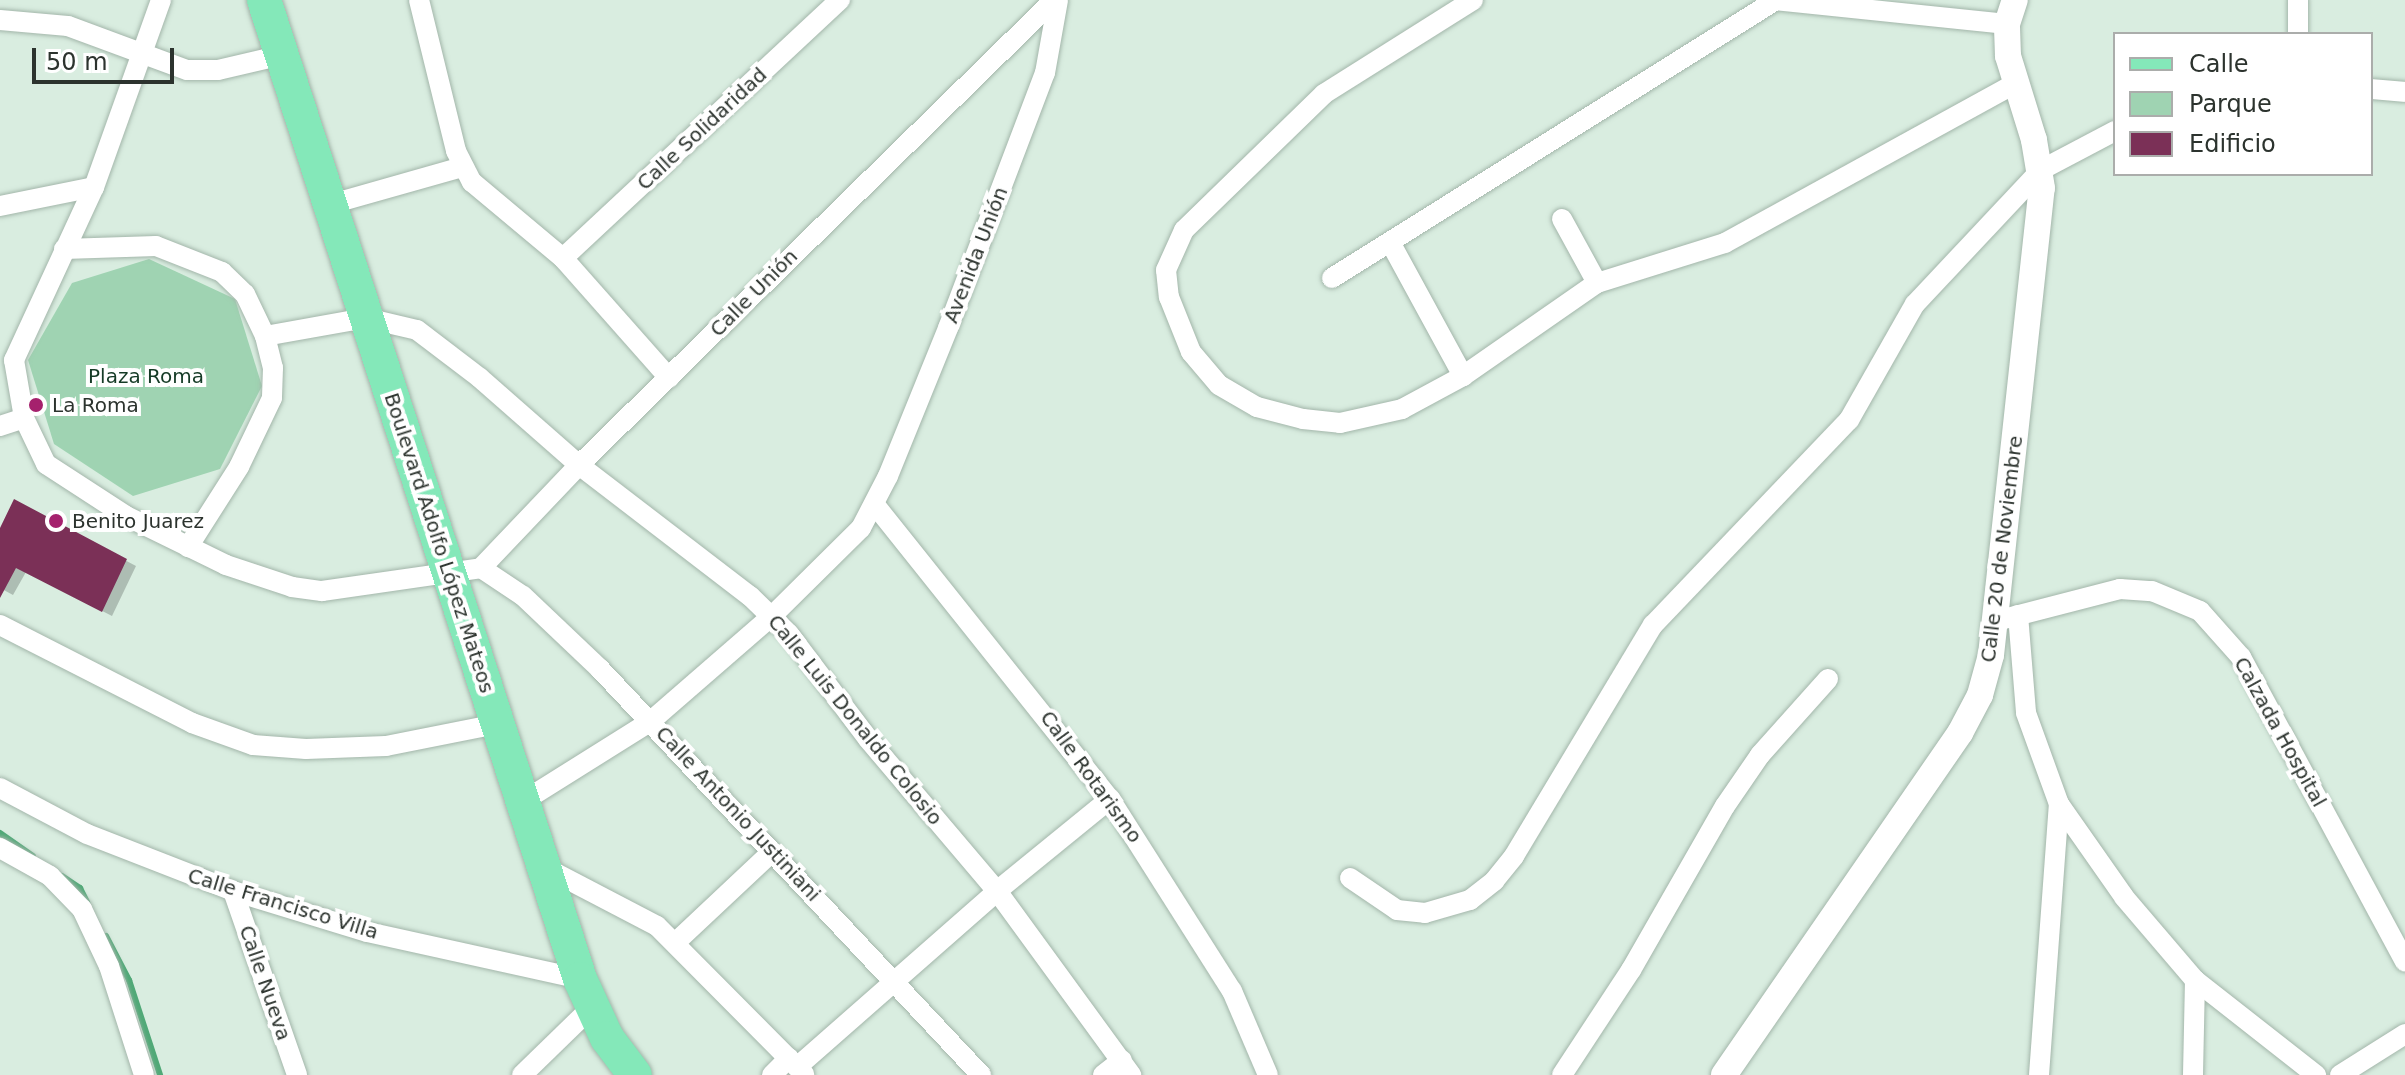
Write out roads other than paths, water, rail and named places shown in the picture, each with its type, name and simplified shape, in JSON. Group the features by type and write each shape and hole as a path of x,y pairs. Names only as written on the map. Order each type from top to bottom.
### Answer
{"main road":[{"name":"Boulevard Adolfo López Mateos","path":"264,0 366,318 465,569 497,724 586,993 607,1038 635,1075"}],"street":[{"path":"161,0 94,187 14,360 24,418 46,464 62,478 188,547 256,577 322,591 465,569"},
{"path":"419,0 462,167 484,194 563,258 669,378"},
{"name":"Calle Solidaridad","path":"563,258 840,0"},
{"name":"Calle Unión","path":"465,569 579,465 1056,0"},
{"name":"Avenida Unión","path":"522,802 651,721 772,616 841,551 875,505 1045,73 1056,0"},
{"path":"1473,0 1324,94 1184,230 1166,270 1177,326 1191,352 1219,385 1257,407 1340,423 1376,419 1463,376 1597,283 1725,243 2014,84"},
{"path":"1332,278 1775,0 2011,12"},
{"path":"2298,0 2298,32"},
{"name":"Calle 20 de Noviembre","path":"1724,1075 1960,733 1980,695 2007,618 2041,212 2041,170 2014,84 2011,12"},
{"path":"0,20 68,26 199,71 282,55"},
{"path":"2373,89 2405,92"},
{"path":"1350,878 1397,910 1425,913 1470,900 1494,881 1521,846 1653,625 1849,420 1915,304 2041,170 2113,132"},
{"path":"328,205 462,167"},
{"path":"0,206 94,187"},
{"path":"1562,219 1597,283"},
{"path":"1390,242 1463,376"},
{"path":"64,249 156,246 222,272 245,294 265,336 273,368 272,398 239,467 188,547"},
{"path":"265,336 366,318"},
{"name":"Calle Luis Donaldo Colosio","path":"366,318 394,322 438,345 579,465 772,616 997,891 1126,1067"},
{"path":"0,426 24,418"},
{"name":"Calle Rotarismo","path":"875,505 1110,799 1232,991 1268,1075"},
{"name":"Calle Antonio Justiniani","path":"465,569 523,596 651,721 981,1075"},
{"name":"Calzada Hospital","path":"2007,618 2120,589 2152,591 2200,611 2241,657 2405,962"},
{"path":"2007,618 2026,713 2059,804 2124,897 2195,980 2316,1075"},
{"path":"0,625 192,723 253,745 306,749 386,746 497,724"},
{"path":"1562,1075 1631,970 1725,806 1760,755 1828,679"},
{"name":"Calle Francisco Villa","path":"0,788 87,834 233,891 586,993"},
{"path":"772,1075 797,1066 997,891 1110,799"},
{"path":"2039,1075 2059,804"},
{"path":"0,848 50,876 82,909 109,966 144,1075"},
{"path":"676,942 772,852"},
{"path":"544,867 602,894 676,942 797,1066"},
{"name":"Calle Nueva","path":"233,891 297,1075"},
{"path":"2193,1075 2195,980"},
{"path":"522,1075 586,993"},
{"path":"2340,1075 2405,1034"},
{"path":"1103,1075 1126,1067"}],"waterway":[{"path":"0,833 33,856"},
{"path":"62,876 80,888 87,902"},
{"path":"106,936 129,980 160,1075"}],"place":[{"name":"La Roma","path":"36,405"},
{"name":"Benito Juarez","path":"56,521"}],"park label":[{"name":"Plaza Roma","path":"146,376"}]}
